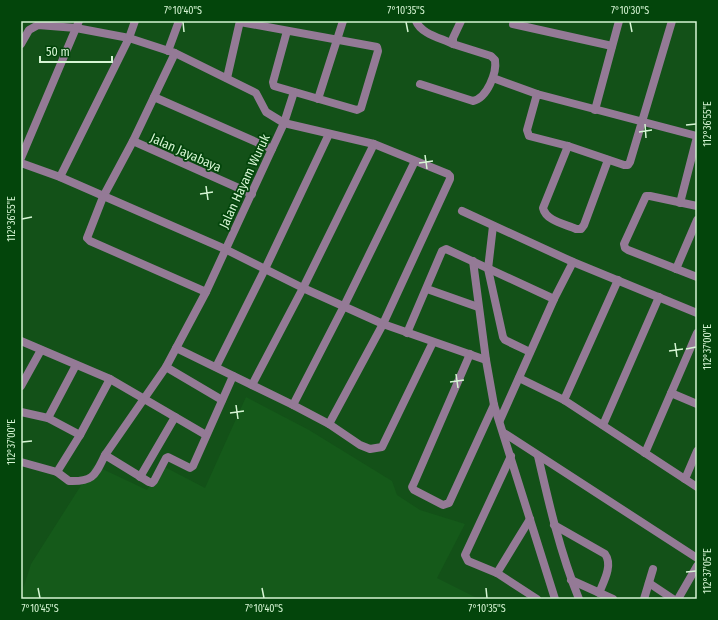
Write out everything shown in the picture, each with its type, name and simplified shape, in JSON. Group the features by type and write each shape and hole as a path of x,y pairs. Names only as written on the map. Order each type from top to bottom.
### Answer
{"street":[{"path":"60,177 129,38 135,21"},
{"path":"179,21 172,52 154,97 133,141 103,197 87,238 90,241 206,292"},
{"path":"318,99 343,21"},
{"path":"416,21 423,31 453,44 494,58 496,68 493,78 480,98 473,101 420,84"},
{"path":"453,44 452,40 461,21"},
{"path":"595,110 619,21"},
{"path":"537,94 527,130 529,136 568,146 608,160 628,165 643,121 672,21"},
{"path":"227,78 240,22 376,46 378,48 362,106 360,108 357,110 276,87 273,84 287,31"},
{"path":"21,158 77,24"},
{"path":"21,44 29,30 38,25 77,24 129,38 172,52 256,93 266,112 284,123 374,144 450,176 450,180 383,324 329,424"},
{"path":"513,24 612,46"},
{"path":"493,78 537,94 697,136 680,203"},
{"name":"Jalan Hayam Wuruk","path":"21,462 56,472 69,481 88,479 96,474 105,455 166,367 206,292 284,123 294,92"},
{"path":"154,97 272,149"},
{"path":"216,367 265,269 329,134"},
{"name":"Jalan Jayabaya","path":"133,141 252,194"},
{"path":"252,385 303,288 374,144"},
{"path":"568,146 543,208 547,217 576,229 580,229 584,225 608,160"},
{"path":"293,405 344,306 415,161"},
{"path":"21,163 60,177 225,250 303,288 383,324 486,360"},
{"path":"697,206 646,196 624,244 625,248 628,250 697,278"},
{"path":"462,211 573,262 697,313"},
{"path":"676,269 697,220"},
{"path":"493,226 488,269 503,339 530,352"},
{"path":"407,333 442,251 446,249 554,299"},
{"path":"473,261 478,307 494,405 500,420 555,599"},
{"path":"500,420 554,299 573,262"},
{"path":"564,400 618,280"},
{"path":"427,289 478,307"},
{"path":"603,425 659,297"},
{"path":"645,453 697,333"},
{"path":"21,340 110,379 206,435"},
{"path":"176,348 293,405 329,424 360,446 370,449 382,447 432,342"},
{"path":"21,386 41,350"},
{"path":"470,354 412,487 414,490 443,505 449,503 494,405"},
{"path":"48,418 76,365"},
{"path":"166,367 222,400"},
{"path":"105,455 152,483 168,457 190,468 193,466 233,376"},
{"path":"519,378 564,400 697,487"},
{"path":"56,472 80,435 110,379"},
{"path":"671,393 697,404"},
{"path":"21,412 48,418 80,435"},
{"path":"140,477 175,417"},
{"path":"504,433 697,558"},
{"path":"685,479 697,451"},
{"path":"511,456 465,555 468,561 497,573 537,599"},
{"path":"538,456 554,525 571,580 579,599"},
{"path":"497,573 530,519"},
{"path":"554,525 605,554 608,559 608,566 599,593"},
{"path":"678,599 697,566"},
{"path":"644,599 653,569"},
{"path":"571,580 614,599"},
{"path":"649,583 673,599"}],"shaded area":[{"path":"246,397 309,430 392,481 397,495 420,510 465,524 437,578 479,599 21,599 31,564 94,465 147,490 161,465 205,488"}]}
